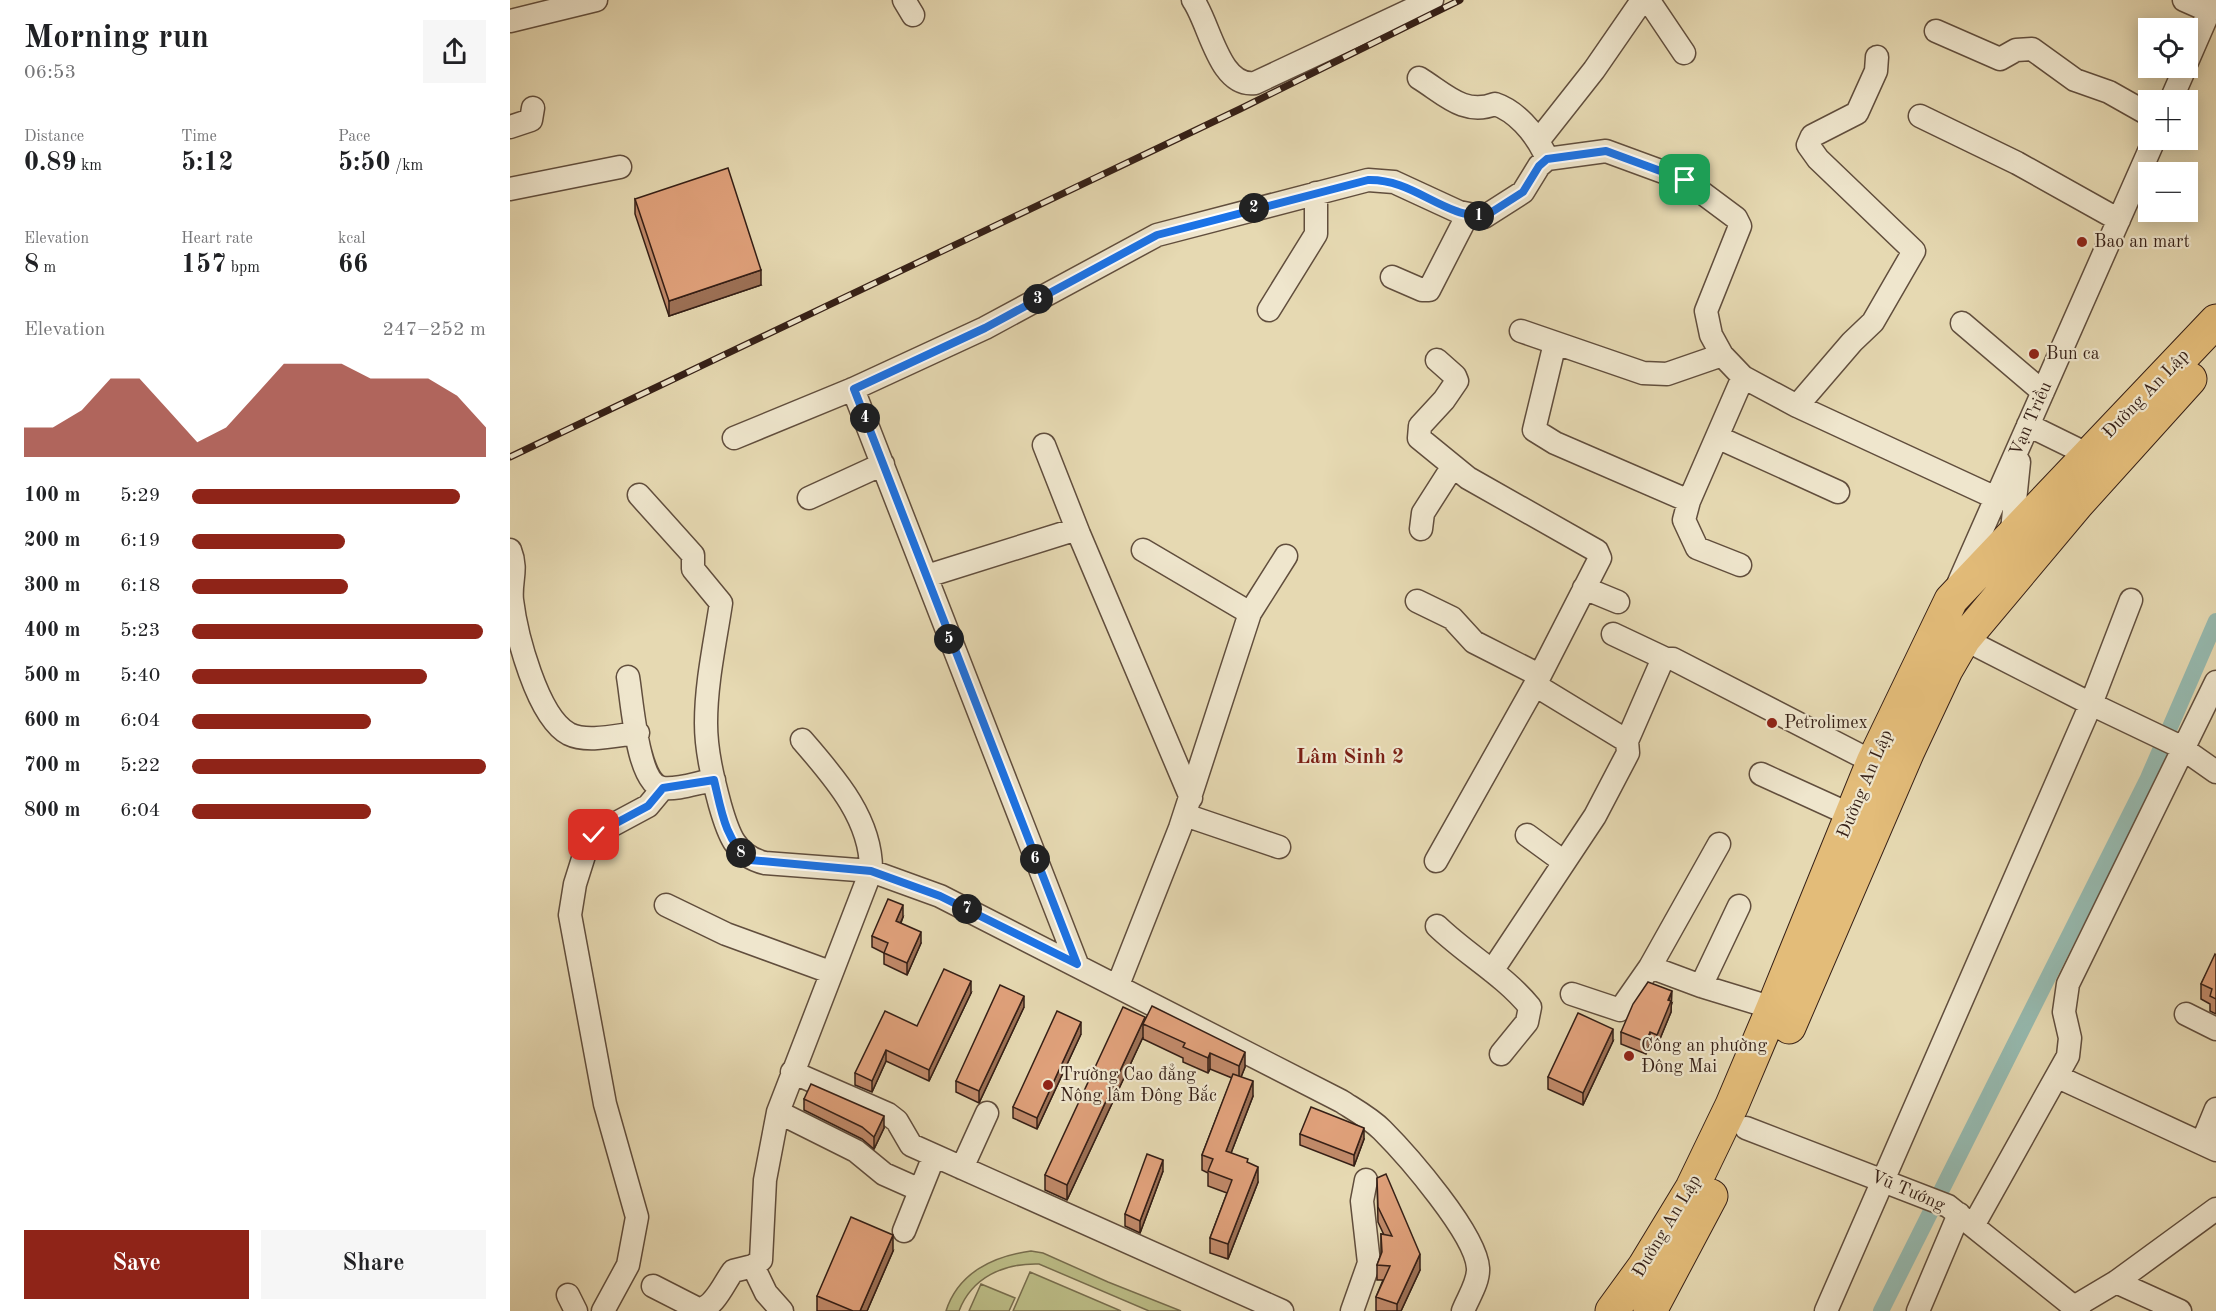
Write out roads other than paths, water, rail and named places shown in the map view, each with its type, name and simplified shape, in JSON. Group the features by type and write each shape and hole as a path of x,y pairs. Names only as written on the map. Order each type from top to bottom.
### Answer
{"highway":[{"name":"Đường An Lập","path":"1612,1311 1644,1267 1692,1188 1773,1008 1873,762 1951,600 2087,454 2216,321"},
{"name":"Đường An Lập","path":"1650,1311 1746,1128 1908,750 1946,670 1969,632 2007,586 2078,503 2216,352"},
{"path":"1951,600 1969,632"}],"street":[{"path":"510,21 596,0"},
{"path":"1193,0 1206,22 1221,61 1236,80 1244,84 1255,83 1402,7 1432,0"},
{"path":"2184,0 2211,6 2198,36"},
{"path":"734,438 854,389 985,328 1157,235 1368,180 1382,179 1394,182 1458,212 1484,217 1523,192 1539,166 1542,150 1594,70 1647,1 1684,53"},
{"path":"1936,31 2000,59 2016,50 2032,49 2075,80 2109,92 2138,108"},
{"path":"1797,406 1852,342 1873,322 1914,251 1818,159 1808,145 1812,136 1857,113 1876,71 1877,57"},
{"path":"1419,78 1471,109 1481,109 1495,104 1511,111 1542,150"},
{"path":"510,127 531,120 533,108"},
{"path":"1920,116 2017,163 2119,220"},
{"path":"1542,150 1615,153 1685,180 1736,218 1740,226 1706,311 1711,335 1722,355 1743,377 1797,406 1996,498"},
{"name":"Vạn Triều","path":"1951,600 2150,150"},
{"path":"510,189 620,167"},
{"path":"1269,310 1316,234 1316,193"},
{"path":"1392,277 1422,290 1429,290 1468,214"},
{"path":"1962,324 2043,392"},
{"path":"1521,331 1643,373 1667,374 1722,355"},
{"path":"1556,343 1534,430 1555,443 1689,501"},
{"path":"1436,861 1537,680 1600,558 1598,551 1512,504 1425,445 1418,432 1457,381 1455,376 1437,360"},
{"path":"1740,565 1697,548 1684,520 1689,501 1743,377"},
{"path":"854,389 927,576 945,630 1077,964"},
{"path":"2007,586 2011,535 2025,433 2087,454"},
{"path":"1717,437 1838,492"},
{"path":"1044,445 1188,806 1279,847"},
{"path":"809,498 883,464"},
{"path":"1421,530 1423,513 1453,466"},
{"path":"639,495 693,555 693,569 721,603 706,723 714,780 732,840 741,853 750,860 871,871 940,896 1077,964 1341,1101 1381,1129 1415,1165 1440,1198 1476,1258 1478,1270 1463,1311"},
{"path":"927,576 1077,529"},
{"path":"510,550 515,572 511,589 520,647 531,677 558,724 567,733 580,737 638,734"},
{"path":"1143,550 1250,613"},
{"path":"1118,985 1188,806 1250,613 1286,556"},
{"path":"1584,588 1618,602"},
{"path":"1826,1311 2091,704 2132,600"},
{"path":"1417,601 1452,618 1474,642 1537,680 1627,741"},
{"path":"1969,632 2091,704 2182,748 2216,772"},
{"path":"1613,634 1666,659 1673,659 1873,762"},
{"path":"1492,971 1595,816 1628,753 1627,741 1661,663 1666,659"},
{"path":"628,676 642,763 647,776 654,785 663,788 714,780"},
{"path":"1918,1311 1960,1215 2058,1077 2068,1056 2070,1038 2064,1012 2068,984 2216,682"},
{"path":"653,1286 698,1309 705,1309 733,1271 753,1266 761,1260 765,1180 778,1112 830,972 871,871 867,838 850,801 839,784 802,740"},
{"path":"1761,774 1851,815"},
{"path":"603,1311 628,1265 637,1217 603,1093 588,1019 585,982 573,939 570,915 574,884 587,846 594,835 648,806 663,788"},
{"path":"1527,835 1564,862"},
{"path":"1572,994 1620,1010 1650,967 1719,844"},
{"path":"666,905 726,934 830,972"},
{"path":"1701,986 1739,906"},
{"path":"1437,926 1460,948 1511,985 1530,1007 1527,1022 1501,1054"},
{"path":"1650,967 1701,986 1773,1008"},
{"path":"2186,1014 2216,1029"},
{"path":"792,1072 888,1114 897,1121 911,1145 1282,1311"},
{"path":"2058,1077 2209,1147 2216,1109"},
{"path":"778,1112 856,1152 885,1174 920,1190"},
{"path":"962,1168 987,1113"},
{"name":"Vũ Tướng","path":"1746,1128 1924,1195 1960,1215 2076,1309"},
{"path":"904,1231 934,1156"},
{"path":"1352,1311 1369,1263 1362,1201 1365,1180"},
{"path":"2076,1309 2216,1209"},
{"path":"753,1266 766,1293 782,1311"},
{"path":"2116,1282 2180,1311"}],"waterway":[{"path":"1881,1311 2148,778 2216,621"}],"railway":[{"path":"510,457 1240,109 1460,0"}],"place":[{"name":"Bao an mart","path":"2082,242"},
{"name":"Bun ca","path":"2034,354"},
{"name":"Petrolimex","path":"1772,723"},
{"name":"Công an phường Đông Mai","path":"1629,1056"},
{"name":"Trường Cao đẳng Nông lâm Đông Bắc","path":"1048,1085"}],"district":[{"name":"Lâm Sinh 2","path":"1350,757"}]}
